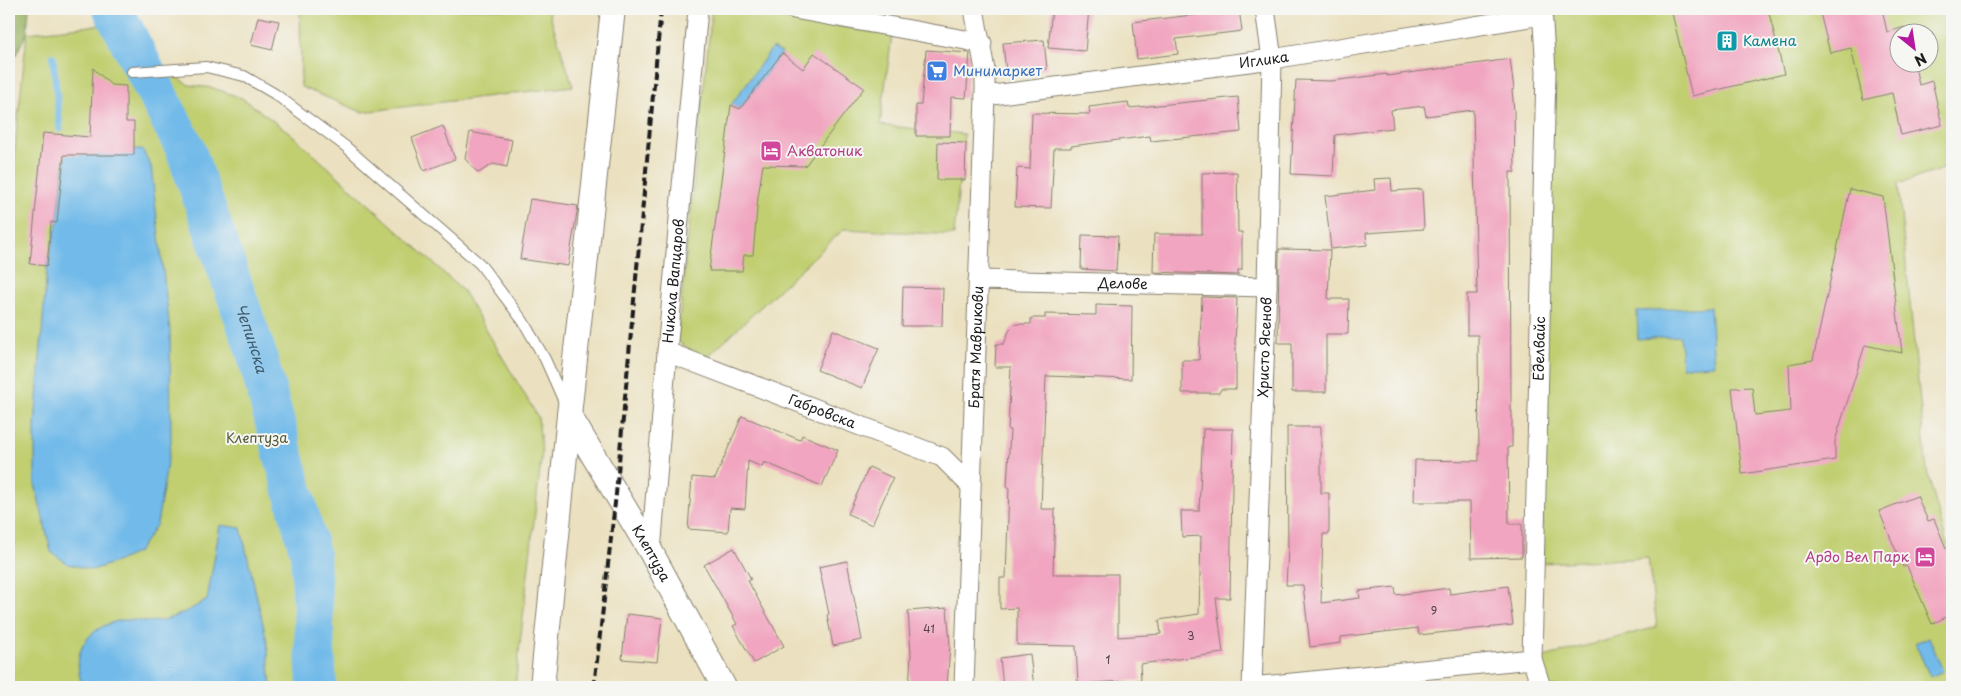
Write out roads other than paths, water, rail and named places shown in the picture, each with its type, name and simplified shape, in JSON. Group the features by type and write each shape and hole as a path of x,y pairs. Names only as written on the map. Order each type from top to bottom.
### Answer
{"street":[{"path":"542,687 612,9"},
{"name":"Никола Вапцаров","path":"651,552 666,352 698,9"},
{"path":"794,9 982,43"},
{"name":"Братя Маврикови","path":"964,687 970,485 986,96 982,43 974,9"},
{"name":"Христо Ясенов","path":"1252,687 1267,287 1272,59 1264,9"},
{"name":"Иглика","path":"986,96 1272,59 1542,12"},
{"name":"Еделвайс","path":"1542,12 1546,70 1532,659 1542,687"},
{"name":"Делове","path":"978,280 1267,287"},
{"name":"Габровска","path":"666,352 942,457 970,485"},
{"name":"Клептуза","path":"569,414 651,552 724,687"},
{"path":"1252,687 1532,659"}],"lane":[{"name":"Клептуза","path":"134,71 206,67 244,76 275,94 345,146 480,264 523,321 544,359 569,414"}],"water":[{"path":"772,48 782,53 740,109 731,105"},
{"path":"142,149 151,166 170,331 171,442 157,524 138,552 92,570 68,564 51,552 35,484 35,424 47,266 57,223 66,151"},
{"path":"1710,307 1714,365 1682,367 1680,336 1638,339 1637,311"},
{"path":"220,525 241,528 267,641 271,687 83,687 79,675 78,663 80,652 84,643 100,628 123,620 149,622 165,620 207,600"},
{"path":"1929,637 1943,671 1930,677 1915,643"}],"waterway":[{"name":"Чепинска","path":"113,9 185,148 256,352 310,554 317,687"},
{"path":"53,57 60,129"}],"railway":[{"path":"594,687 616,494 661,9"}],"place":[{"name":"Камена","path":"1727,41"},
{"name":"Минимаркет","path":"937,71"},
{"name":"Акватоник","path":"771,151"},
{"name":"Ардо Вел Парк","path":"1925,557"}]}
